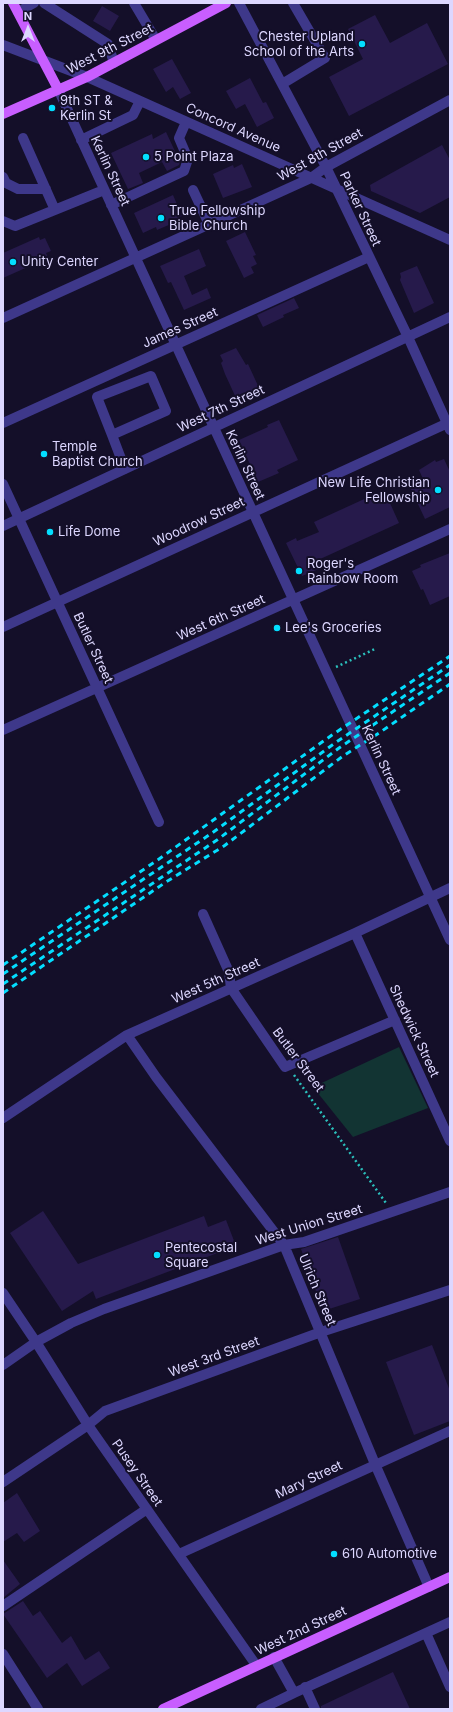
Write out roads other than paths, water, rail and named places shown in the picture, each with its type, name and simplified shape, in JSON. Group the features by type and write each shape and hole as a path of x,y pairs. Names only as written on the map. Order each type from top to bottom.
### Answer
{"main road":[{"name":"West 9th Street","path":"3,114 86,77 226,3"},
{"name":"Kerlin Street","path":"16,7 58,89"},
{"name":"West 2nd Street","path":"163,1709 450,1577"}],"street":[{"path":"16,7 34,3"},
{"path":"44,3 108,44 114,63"},
{"path":"134,3 156,40"},
{"name":"Parker Street","path":"239,3 326,167 408,336 449,425"},
{"path":"282,84 325,58 294,3"},
{"name":"Concord Avenue","path":"3,45 86,77 450,240"},
{"name":"Kerlin Street","path":"58,89 450,940"},
{"name":"West 8th Street","path":"3,318 311,178 326,167 450,100"},
{"path":"81,140 133,115 140,101"},
{"path":"111,204 184,171 188,159 179,138 186,122"},
{"path":"23,138 55,210"},
{"path":"3,177 6,183 18,189 46,189"},
{"path":"3,221 15,226 104,190"},
{"path":"193,190 209,224"},
{"name":"James Street","path":"3,423 369,257"},
{"name":"West 7th Street","path":"3,526 450,317"},
{"path":"112,435 166,411 151,376 97,397 125,469"},
{"name":"Woodrow Street","path":"3,627 252,512 449,425"},
{"name":"Butler Street","path":"3,484 159,822"},
{"name":"West 6th Street","path":"3,730 450,529"},
{"name":"West 5th Street","path":"3,1118 127,1035 355,933 450,888"},
{"name":"Butler Street","path":"204,914 229,972 231,988 285,1067 395,1020"},
{"name":"Shedwick Street","path":"355,933 450,1140"},
{"name":"Ulrich Street","path":"127,1035 156,1077 284,1245 375,1464 429,1587"},
{"name":"West Union Street","path":"3,1365 36,1342 71,1323 104,1309 284,1245 304,1242 450,1192"},
{"name":"West 3rd Street","path":"3,1482 88,1425 105,1411 321,1332 450,1290"},
{"name":"Pusey Street","path":"3,1293 36,1342 88,1425 256,1665"},
{"name":"Mary Street","path":"179,1554 450,1431"},
{"path":"3,1606 147,1509"},
{"path":"262,1709 294,1692 450,1622"},
{"path":"426,1633 446,1666 450,1687"},
{"path":"3,1654 38,1709"},
{"path":"274,1657 294,1692"},
{"path":"305,1687 315,1709"}],"railway":[{"path":"3,965 159,859 332,735 450,656"},
{"path":"3,974 212,833 335,743 450,665"},
{"path":"3,984 217,840 339,748 450,673"},
{"path":"3,993 166,882 224,846 343,756 450,684"}],"place":[{"name":"Chester Upland School of the Arts","path":"362,44"},
{"name":"9th ST & Kerlin St","path":"52,108"},
{"name":"5 Point Plaza","path":"146,157"},
{"name":"True Fellowship Bible Church","path":"161,218"},
{"name":"Unity Center","path":"13,262"},
{"name":"Temple Baptist Church","path":"44,454"},
{"name":"New Life Christian Fellowship","path":"438,490"},
{"name":"Life Dome","path":"50,532"},
{"name":"Roger's Rainbow Room","path":"299,571"},
{"name":"Lee's Groceries","path":"277,628"},
{"name":"Pentecostal Square","path":"157,1255"},
{"name":"610 Automotive","path":"334,1554"}]}
